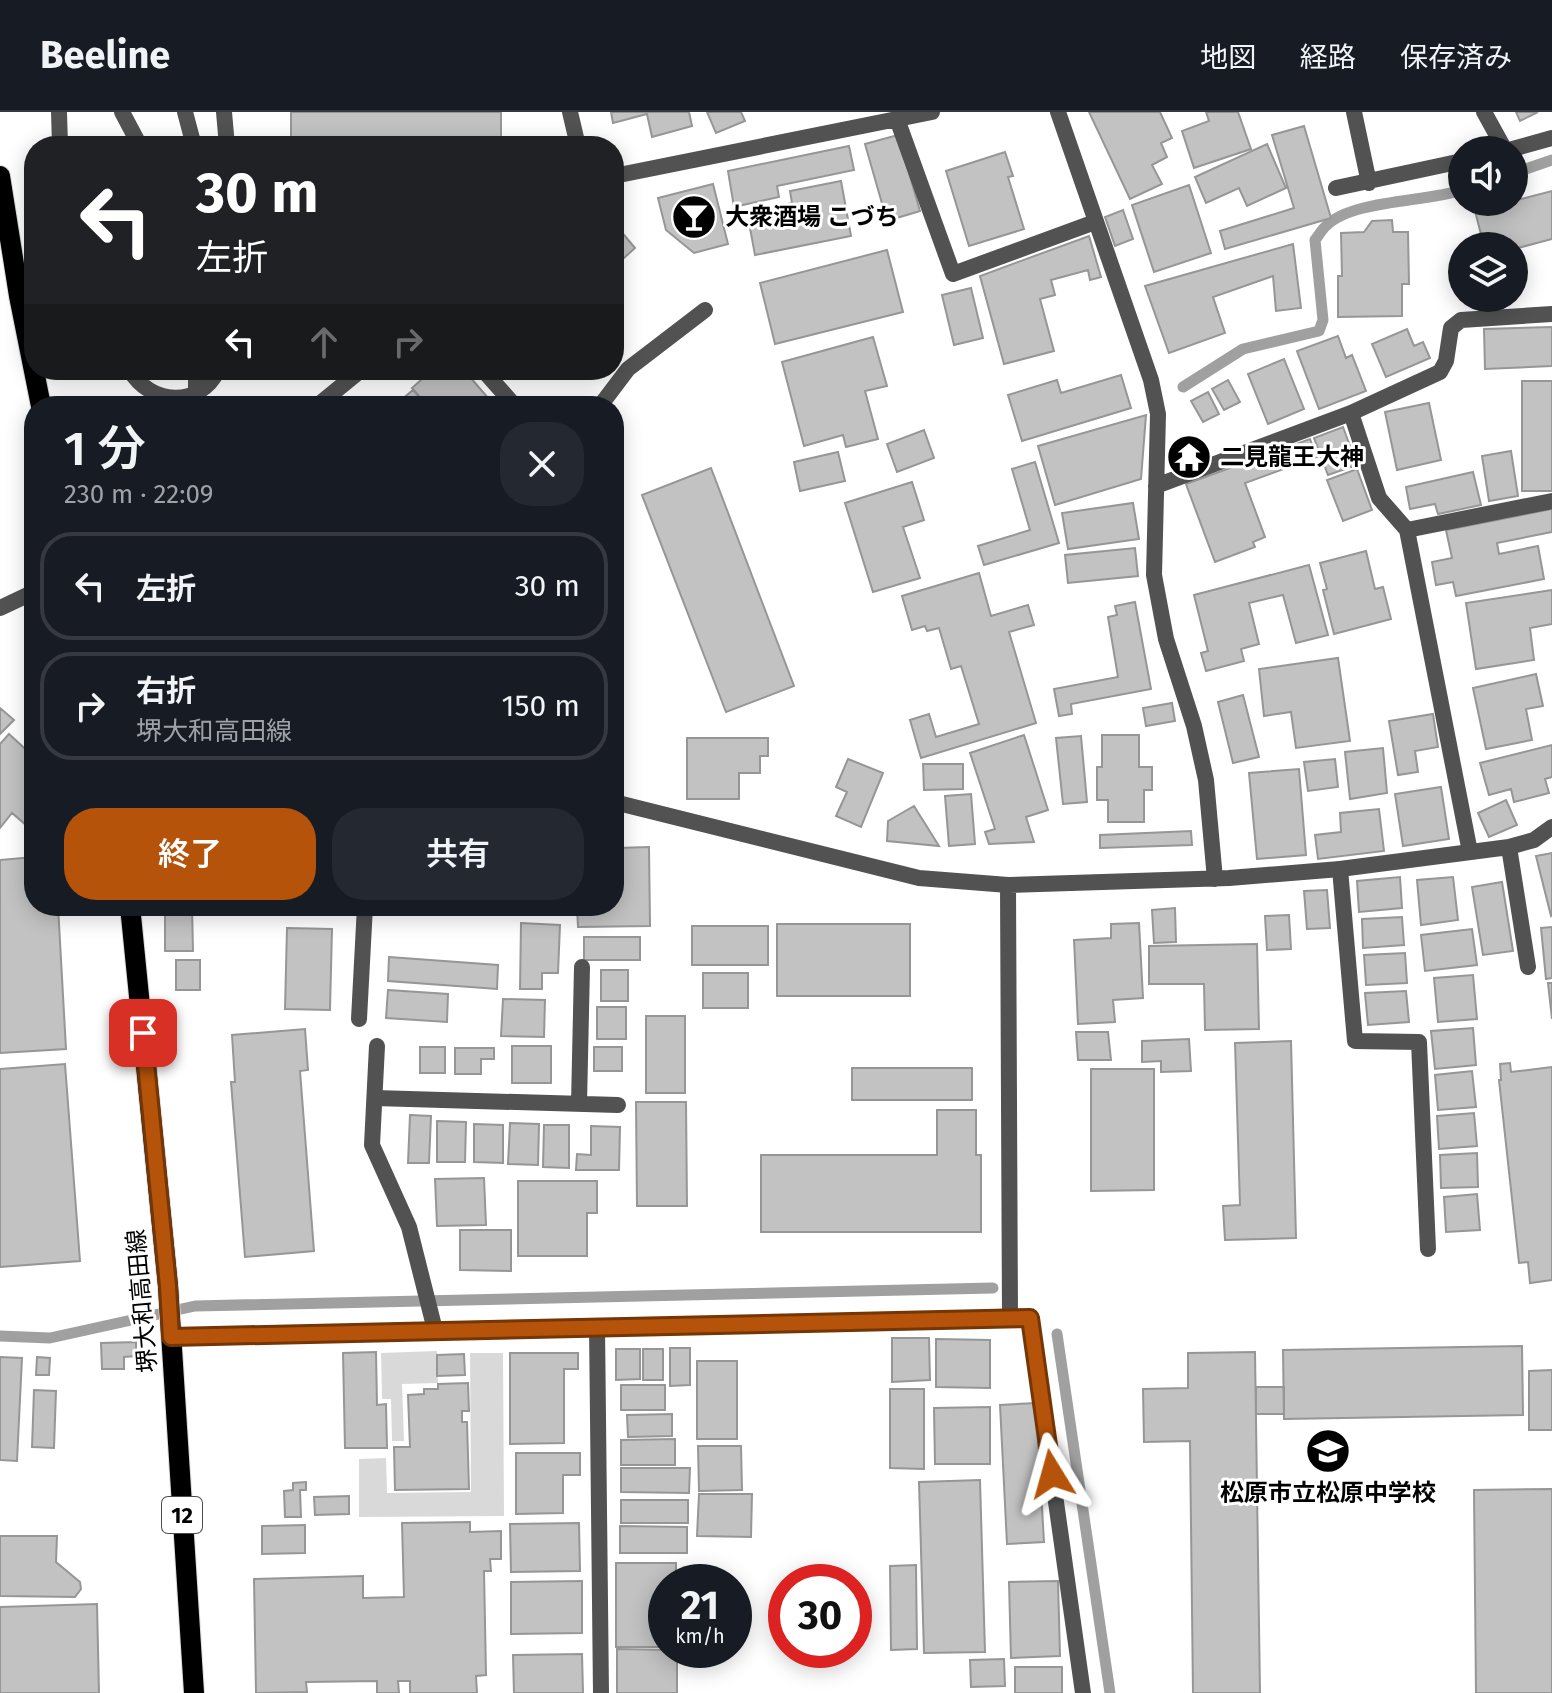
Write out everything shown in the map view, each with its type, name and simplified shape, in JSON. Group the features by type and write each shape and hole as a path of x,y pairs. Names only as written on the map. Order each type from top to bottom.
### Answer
{"main road":[{"path":"0,176 24,321"},
{"name":"堺大和高田線","path":"131,916 168,1295 194,1693"}],"street":[{"path":"59,112 60,136"},
{"path":"123,112 135,136"},
{"path":"185,112 191,136"},
{"path":"224,112 226,136"},
{"path":"570,112 576,136"},
{"path":"624,174 932,112"},
{"path":"1058,112 1151,380 1158,414 1154,575 1166,639 1194,726 1206,780 1215,879"},
{"path":"1354,112 1369,183"},
{"path":"1484,112 1499,136"},
{"path":"897,119 953,274 1095,222"},
{"path":"1528,144 1552,138"},
{"path":"1336,188 1448,164"},
{"path":"624,374 705,310"},
{"path":"1156,486 1351,413 1440,372 1446,361 1451,328 1461,320 1552,314"},
{"path":"137,380 158,396"},
{"path":"196,380 196,393"},
{"path":"186,396 196,393 211,380"},
{"path":"329,396 349,380"},
{"path":"492,380 506,396"},
{"path":"608,396 620,380"},
{"path":"1351,413 1379,498 1407,530 1470,852"},
{"path":"1407,530 1552,501"},
{"path":"0,608 24,597"},
{"path":"624,804 919,878 1008,885 1215,879 1340,869 1509,847 1534,840 1552,827"},
{"path":"1509,847 1528,967"},
{"path":"1340,869 1355,1041 1419,1042 1428,1249"},
{"path":"1008,885 1010,1318"},
{"path":"359,1019 364,916"},
{"path":"579,1104 582,967"},
{"path":"377,1046 372,1145 409,1227 432,1322"},
{"path":"375,1098 618,1105"},
{"path":"171,1337 432,1322 597,1326 1030,1318 1083,1693"},
{"path":"597,1326 601,1693"}],"shaded area":[{"path":"437,1351 438,1383 402,1384 404,1441 392,1441 391,1399 382,1399 381,1353"},
{"path":"470,1353 503,1353 504,1516 359,1517 359,1459 386,1458 387,1493 471,1492"}],"building":[{"path":"291,112 501,112 501,136 291,136"},
{"path":"611,112 689,112 692,126 652,137 647,114 613,123"},
{"path":"707,112 741,112 745,121 716,133"},
{"path":"1089,112 1160,112 1172,138 1161,143 1167,157 1152,165 1162,184 1130,199"},
{"path":"1206,112 1238,112 1251,149 1194,168 1182,131 1209,121"},
{"path":"1516,112 1538,112 1520,121"},
{"path":"1304,126 1331,218 1225,249 1220,231 1294,208 1272,135"},
{"path":"898,135 920,211 887,221 865,144"},
{"path":"1267,144 1286,188 1247,206 1239,188 1206,203 1195,177"},
{"path":"849,146 854,170 777,186 779,197 734,207 728,171"},
{"path":"1005,152 1013,176 1008,177 1024,229 969,246 946,171"},
{"path":"841,181 851,236 755,255 747,212 792,203 790,191"},
{"path":"713,184 728,244 694,253 666,230 658,198"},
{"path":"1189,185 1211,253 1154,272 1132,205"},
{"path":"1552,191 1552,239 1528,245 1528,232 1480,232 1476,216 1528,216 1528,197"},
{"path":"1123,210 1133,239 1115,246 1105,217"},
{"path":"1392,220 1393,232 1408,232 1409,284 1402,284 1402,316 1338,317 1338,276 1342,276 1341,233 1364,232 1372,221"},
{"path":"624,235 635,248 624,258"},
{"path":"1089,236 1101,277 1090,280 1088,270 1051,280 1055,295 1040,299 1054,351 1004,364 980,276"},
{"path":"1293,244 1301,308 1276,311 1273,276 1213,297 1225,333 1169,353 1145,286"},
{"path":"887,250 903,312 775,344 760,283"},
{"path":"971,288 983,338 954,345 942,295"},
{"path":"1552,327 1552,366 1485,369 1484,329"},
{"path":"1407,329 1414,346 1423,342 1430,358 1386,377 1372,344"},
{"path":"1338,336 1346,358 1352,355 1366,391 1319,409 1297,351"},
{"path":"873,337 887,386 865,391 878,439 846,447 843,435 804,446 782,362"},
{"path":"1284,359 1304,409 1268,424 1248,374"},
{"path":"1121,375 1131,408 1022,441 1008,395 1057,380 1061,393"},
{"path":"421,380 473,380 486,396 419,396 412,388"},
{"path":"1228,380 1240,402 1224,410 1212,389"},
{"path":"1522,381 1552,381 1552,491 1522,491"},
{"path":"1208,392 1219,414 1203,422 1191,401"},
{"path":"1429,403 1441,460 1397,470 1385,412"},
{"path":"1146,415 1141,479 1055,505 1038,446"},
{"path":"1343,427 1357,465 1328,475 1314,438"},
{"path":"924,430 934,458 897,472 887,444"},
{"path":"1310,439 1317,457 1245,483 1265,537 1253,542 1255,547 1215,562 1186,484"},
{"path":"1511,451 1518,496 1489,501 1482,456"},
{"path":"838,452 845,481 800,491 794,462"},
{"path":"1035,462 1059,543 984,565 978,546 1030,530 1012,469"},
{"path":"711,468 794,686 726,712 642,495"},
{"path":"1357,469 1372,510 1343,521 1327,480"},
{"path":"1473,472 1481,505 1438,514 1435,504 1410,509 1406,487"},
{"path":"912,482 924,520 903,527 920,578 873,592 845,503"},
{"path":"1133,503 1139,539 1068,549 1062,513"},
{"path":"1552,509 1552,532 1497,543 1499,554 1538,546 1544,579 1456,596 1453,582 1436,585 1432,562 1452,558 1446,530"},
{"path":"1135,548 1138,576 1068,583 1065,555"},
{"path":"1366,551 1375,589 1383,587 1391,619 1334,634 1320,563"},
{"path":"1309,565 1328,635 1296,643 1283,595 1249,603 1259,644 1241,649 1244,661 1206,671 1201,653 1208,651 1194,595"},
{"path":"979,573 991,616 1028,605 1034,625 1009,632 1036,723 921,758 910,720 929,714 936,737 979,724 961,666 951,669 939,628 927,631 925,626 912,630 902,596"},
{"path":"1552,590 1552,624 1530,628 1534,660 1476,669 1466,603"},
{"path":"1135,602 1151,689 1071,704 1072,714 1059,716 1054,689 1118,677 1108,617 1117,615 1115,606"},
{"path":"1338,658 1350,741 1296,748 1291,712 1264,716 1259,669"},
{"path":"1536,674 1543,706 1526,709 1532,740 1486,749 1473,688"},
{"path":"1243,695 1259,757 1233,763 1218,702"},
{"path":"1172,703 1175,721 1146,726 1143,708"},
{"path":"0,708 14,720 0,734"},
{"path":"1433,714 1438,747 1415,751 1418,772 1398,775 1389,721"},
{"path":"9,734 24,748 24,823 12,813 0,828 0,744"},
{"path":"1024,735 1048,810 1026,817 1034,842 989,844 985,832 995,829 970,753"},
{"path":"1102,735 1139,735 1139,767 1152,767 1152,790 1144,790 1144,822 1108,822 1108,800 1097,800 1097,767 1102,767"},
{"path":"1081,736 1087,802 1063,804 1056,738"},
{"path":"687,738 768,738 768,756 760,756 760,773 739,773 739,799 687,799"},
{"path":"1552,745 1552,777 1545,779 1549,793 1514,802 1511,789 1489,795 1480,763"},
{"path":"1383,748 1387,793 1350,799 1345,752"},
{"path":"848,759 883,773 861,827 836,816 847,792 836,787"},
{"path":"1335,759 1338,787 1308,791 1304,762"},
{"path":"923,764 963,764 963,789 924,790"},
{"path":"1299,769 1306,855 1257,859 1249,773"},
{"path":"1441,787 1449,839 1403,846 1395,794"},
{"path":"971,794 975,844 949,846 945,796"},
{"path":"1506,800 1517,825 1489,837 1478,813"},
{"path":"914,806 939,846 887,841 888,821"},
{"path":"1379,809 1384,851 1318,859 1315,835 1341,832 1340,813"},
{"path":"1191,831 1192,845 1100,848 1100,835"},
{"path":"649,847 650,926 578,927 577,916 624,916 624,848"},
{"path":"1552,853 1552,915 1551,916 1536,856"},
{"path":"24,858 24,916 59,916 66,1049 0,1053 0,860"},
{"path":"1400,877 1402,908 1359,912 1357,881"},
{"path":"1453,877 1458,920 1421,925 1417,880"},
{"path":"1502,882 1513,951 1483,955 1472,887"},
{"path":"1327,890 1330,928 1307,929 1304,891"},
{"path":"1175,908 1176,942 1154,943 1152,910"},
{"path":"1289,915 1291,949 1267,950 1265,916"},
{"path":"165,916 192,916 193,951 165,951"},
{"path":"1402,917 1404,945 1363,948 1362,919"},
{"path":"521,923 560,925 558,973 542,973 542,989 520,989"},
{"path":"1139,923 1143,998 1113,1000 1115,1022 1078,1024 1074,940 1111,938 1111,924"},
{"path":"777,924 910,924 910,996 777,996"},
{"path":"692,926 768,926 768,965 692,965"},
{"path":"1552,927 1552,978 1546,979 1541,928"},
{"path":"287,928 332,929 330,1010 285,1009"},
{"path":"1472,929 1477,965 1425,971 1421,935"},
{"path":"584,937 640,937 640,960 584,960"},
{"path":"1257,944 1259,1029 1205,1030 1204,984 1149,984 1149,946"},
{"path":"1405,953 1407,983 1366,985 1364,955"},
{"path":"389,957 498,965 497,989 388,981"},
{"path":"176,960 200,960 200,990 176,990"},
{"path":"601,970 628,970 628,1001 601,1001"},
{"path":"703,973 748,973 748,1008 703,1008"},
{"path":"1473,975 1477,1019 1438,1022 1434,978"},
{"path":"1548,983 1552,983 1552,1019"},
{"path":"388,990 448,994 447,1022 386,1018"},
{"path":"1406,991 1409,1022 1368,1025 1365,993"},
{"path":"503,999 545,1000 544,1037 501,1036"},
{"path":"597,1007 626,1007 626,1039 597,1039"},
{"path":"646,1016 685,1016 685,1093 646,1093"},
{"path":"1473,1028 1476,1065 1435,1069 1431,1031"},
{"path":"305,1029 308,1070 300,1071 314,1251 245,1257 231,1082 235,1082 232,1035"},
{"path":"1076,1032 1108,1032 1111,1060 1078,1060"},
{"path":"1189,1039 1191,1071 1161,1072 1161,1061 1142,1062 1142,1041"},
{"path":"1291,1041 1296,1238 1225,1240 1223,1206 1240,1205 1235,1043"},
{"path":"512,1046 551,1046 551,1083 512,1083"},
{"path":"420,1047 445,1047 445,1073 420,1073"},
{"path":"594,1047 622,1047 622,1071 594,1071"},
{"path":"455,1048 494,1048 494,1059 481,1059 481,1074 455,1074"},
{"path":"1510,1063 1511,1072 1552,1067 1552,1280 1530,1283 1528,1262 1519,1263 1499,1080 1500,1064"},
{"path":"65,1064 80,1261 0,1267 0,1069"},
{"path":"852,1068 972,1068 972,1100 852,1100"},
{"path":"1091,1069 1154,1069 1154,1190 1091,1191"},
{"path":"1472,1071 1476,1107 1438,1110 1435,1075"},
{"path":"636,1102 686,1102 687,1206 637,1206"},
{"path":"937,1110 976,1110 976,1155 981,1155 981,1232 761,1232 761,1155 937,1155"},
{"path":"1474,1113 1477,1146 1439,1149 1437,1116"},
{"path":"410,1115 431,1116 429,1163 408,1163"},
{"path":"437,1121 466,1122 465,1162 437,1162"},
{"path":"510,1123 539,1124 538,1165 508,1164"},
{"path":"474,1124 503,1125 503,1163 474,1162"},
{"path":"544,1125 569,1125 569,1168 543,1167"},
{"path":"591,1126 620,1127 619,1170 576,1170 577,1154 591,1155"},
{"path":"1477,1153 1478,1187 1441,1188 1440,1155"},
{"path":"484,1178 486,1225 437,1226 435,1179"},
{"path":"518,1181 597,1181 597,1213 587,1213 587,1256 518,1256"},
{"path":"1477,1194 1480,1230 1446,1232 1444,1197"},
{"path":"460,1230 511,1230 511,1271 460,1270"},
{"path":"892,1338 929,1338 930,1380 892,1382"},
{"path":"936,1339 990,1340 990,1388 936,1387"},
{"path":"136,1342 136,1356 124,1357 124,1369 102,1369 101,1343"},
{"path":"1522,1346 1523,1415 1284,1419 1283,1350"},
{"path":"670,1348 690,1348 690,1385 670,1386"},
{"path":"616,1349 640,1349 640,1379 616,1380"},
{"path":"643,1349 663,1349 663,1380 643,1380"},
{"path":"376,1352 377,1405 386,1404 387,1448 345,1448 343,1353"},
{"path":"1255,1352 1260,1693 1193,1693 1190,1441 1144,1442 1143,1389 1188,1388 1188,1353"},
{"path":"510,1353 578,1353 578,1369 564,1369 564,1443 510,1444"},
{"path":"464,1354 465,1375 437,1376 437,1355"},
{"path":"0,1357 22,1358 17,1461 0,1460"},
{"path":"37,1357 50,1358 49,1375 36,1375"},
{"path":"697,1361 737,1361 737,1439 697,1439"},
{"path":"1552,1370 1552,1430 1529,1430 1529,1371"},
{"path":"468,1383 469,1411 462,1411 462,1422 467,1422 469,1489 395,1490 394,1447 410,1447 408,1395 424,1394 424,1389 438,1389 438,1384"},
{"path":"621,1385 665,1385 665,1410 621,1410"},
{"path":"1256,1387 1284,1387 1284,1414 1256,1414"},
{"path":"890,1389 924,1389 924,1469 890,1468"},
{"path":"34,1390 56,1391 54,1448 32,1447"},
{"path":"1036,1403 1044,1542 1007,1544 1000,1405"},
{"path":"990,1407 990,1464 935,1464 934,1408"},
{"path":"672,1414 672,1436 628,1437 627,1415"},
{"path":"675,1439 675,1465 621,1465 621,1440"},
{"path":"698,1446 741,1446 742,1490 699,1491"},
{"path":"516,1453 580,1453 580,1475 563,1475 563,1513 516,1514"},
{"path":"621,1468 690,1468 689,1493 621,1492"},
{"path":"980,1480 985,1652 924,1653 919,1482"},
{"path":"306,1482 306,1490 300,1490 301,1517 285,1517 284,1491 293,1490 293,1483"},
{"path":"1552,1489 1552,1693 1476,1693 1474,1490"},
{"path":"699,1494 752,1494 751,1537 697,1536"},
{"path":"349,1496 349,1514 315,1515 314,1497"},
{"path":"621,1500 688,1500 688,1523 621,1523"},
{"path":"470,1522 470,1532 501,1531 501,1559 490,1559 491,1571 484,1571 486,1675 476,1676 477,1693 410,1693 410,1681 398,1681 399,1693 377,1693 377,1681 306,1682 307,1692 256,1693 254,1579 363,1576 363,1598 404,1597 402,1523"},
{"path":"579,1523 580,1571 511,1572 510,1524"},
{"path":"305,1525 305,1553 262,1554 262,1526"},
{"path":"620,1526 687,1527 687,1553 620,1553"},
{"path":"0,1536 57,1536 56,1562 80,1582 81,1589 75,1597 0,1596"},
{"path":"616,1563 676,1563 648,1564 648,1647 616,1647"},
{"path":"916,1565 917,1649 891,1650 890,1566"},
{"path":"582,1581 582,1633 511,1634 511,1582"},
{"path":"1058,1581 1060,1656 1011,1658 1009,1582"},
{"path":"97,1604 99,1693 0,1693 0,1607"},
{"path":"617,1649 648,1650 648,1668 677,1668 677,1693 617,1693"},
{"path":"582,1654 583,1693 514,1693 513,1655"},
{"path":"1004,1659 1005,1686 971,1687 970,1660"},
{"path":"1015,1667 1062,1667 1062,1693 1015,1693"}],"waterway":[{"path":"1528,168 1552,160"},
{"path":"1183,387 1243,349 1319,331 1323,320 1315,240 1327,225 1339,217 1372,206 1448,194"},
{"path":"0,1336 50,1338 195,1306 993,1288"},
{"path":"1057,1334 1110,1693"}],"place":[{"name":"大衆酒場 こづち","path":"694,217"},
{"name":"二見龍王大神","path":"1189,457"},
{"name":"松原市立松原中学校","path":"1328,1451"}],"route":[{"path":"143,1033 171,1337 1030,1318 1052,1474"}]}
